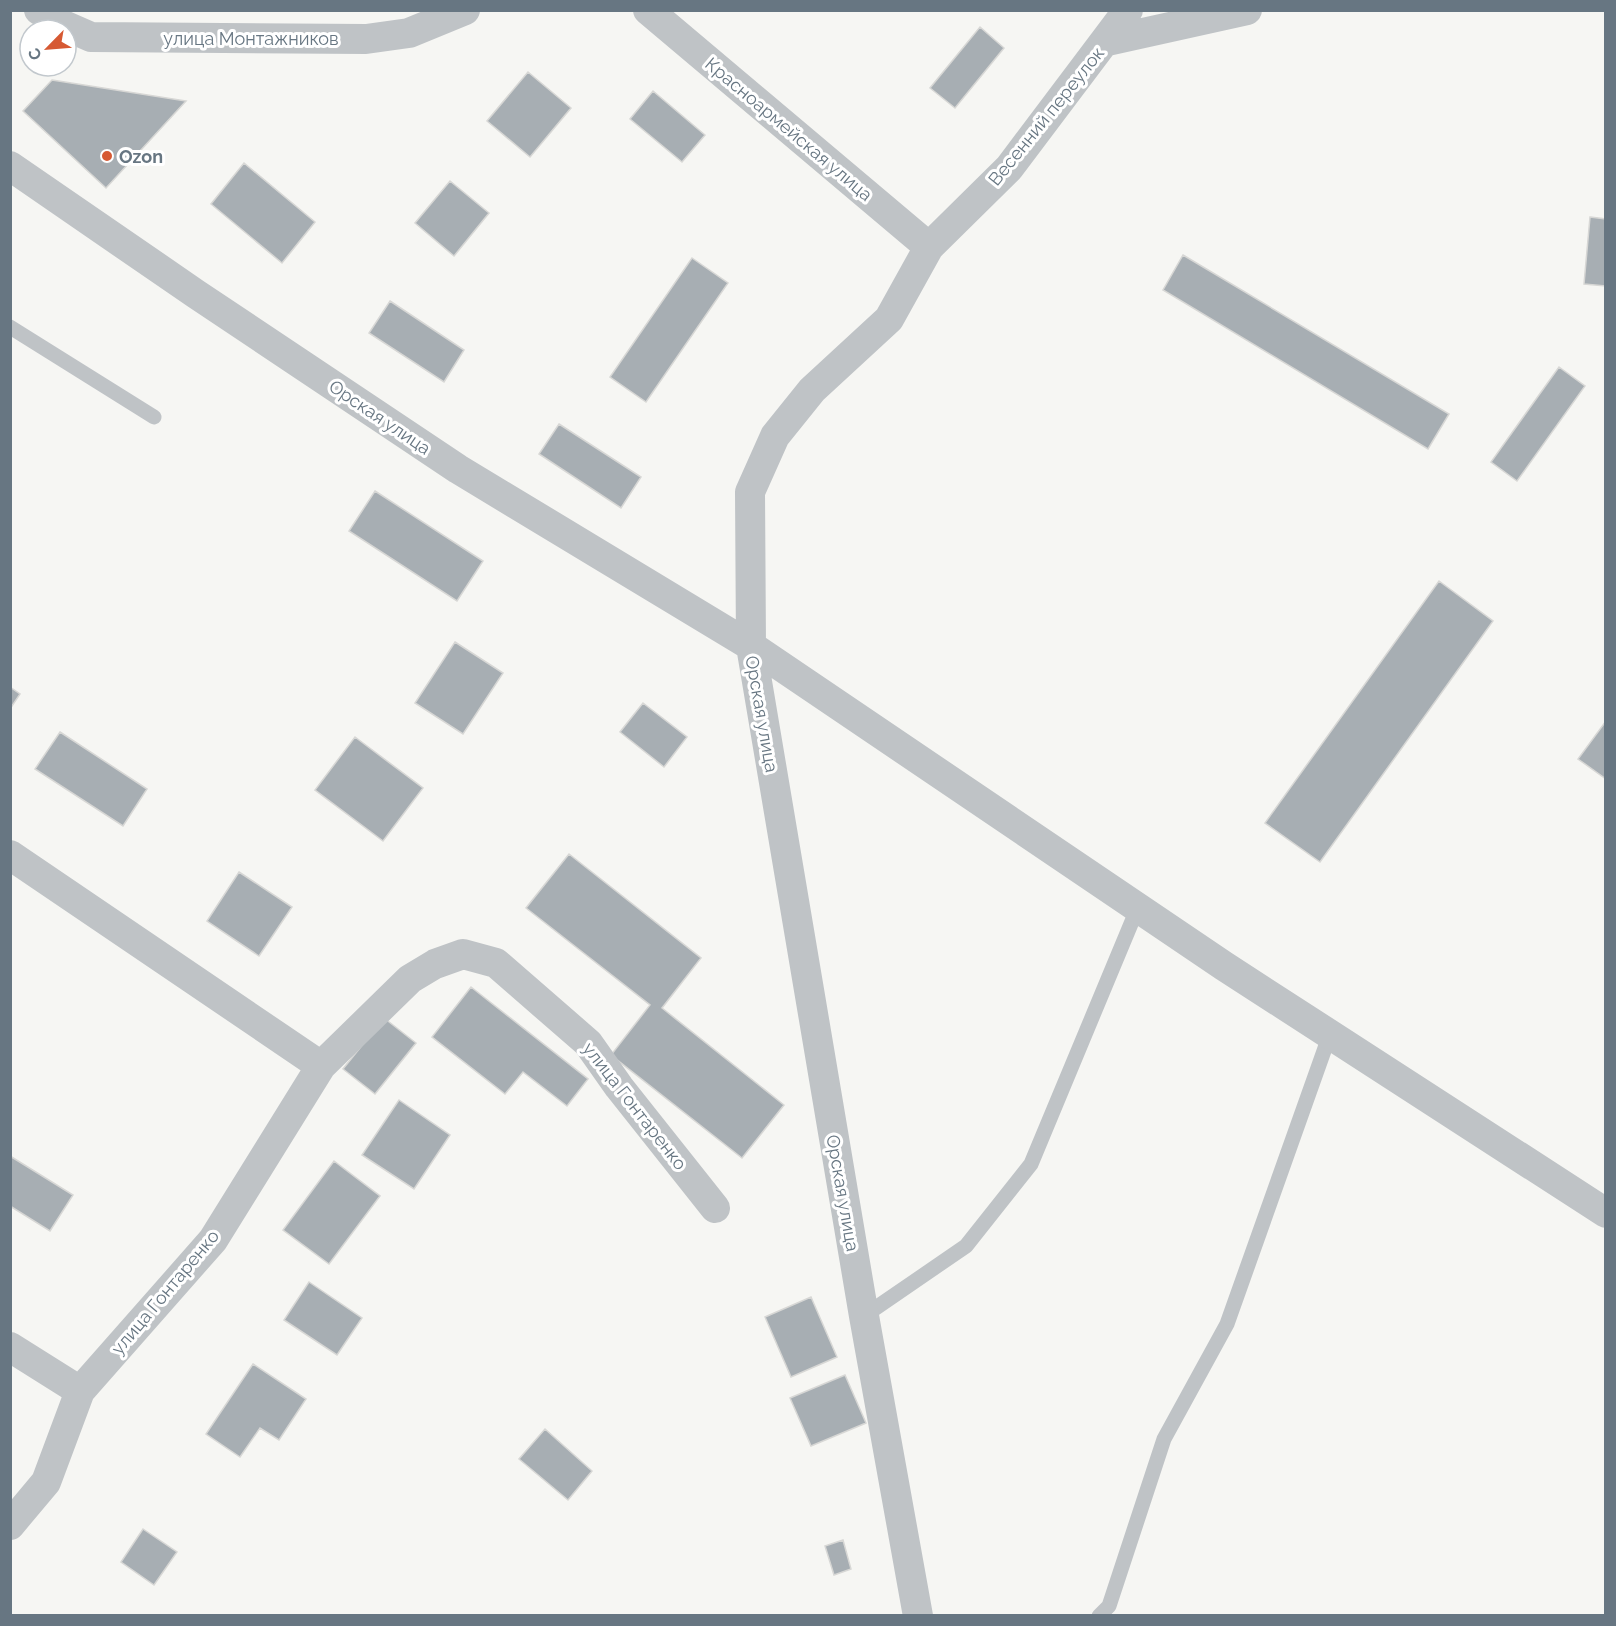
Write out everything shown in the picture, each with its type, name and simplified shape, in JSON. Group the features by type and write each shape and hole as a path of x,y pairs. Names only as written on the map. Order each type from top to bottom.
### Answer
{"street":[{"name":"улица Монтажников","path":"39,10 59,23 91,37 366,39 409,33 465,10"},
{"name":"Красноармейская улица","path":"648,10 929,247"},
{"name":"Весенний переулок","path":"751,646 750,492 775,436 812,390 889,319 929,247 1009,168 1128,10"},
{"path":"1107,40 1247,10"},
{"name":"Орская улица","path":"10,166 196,294 458,469 751,646 864,1316 918,1616"},
{"path":"751,646 1138,907 1605,1213"},
{"path":"10,855 321,1066"},
{"name":"улица Гонтаренко","path":"10,1525 46,1482 80,1391 213,1240 321,1066 410,979 426,969 463,954 496,963 588,1043 619,1087 715,1208"},
{"path":"10,1347 80,1391"}],"lane":[{"path":"10,327 154,417"},
{"path":"864,1316 966,1246 1031,1164 1138,907"},
{"path":"1099,1616 1109,1606 1164,1439 1227,1324 1330,1034"}],"building":[{"path":"980,27 1004,48 955,108 930,88"},
{"path":"528,72 571,108 530,157 487,121"},
{"path":"52,80 186,101 106,188 23,111"},
{"path":"653,91 705,135 682,162 630,119"},
{"path":"244,163 315,222 282,263 211,204"},
{"path":"450,181 489,213 454,256 415,223"},
{"path":"1590,217 1606,219 1606,286 1584,284"},
{"path":"1183,255 1449,414 1428,449 1163,290"},
{"path":"692,258 728,283 646,402 610,377"},
{"path":"390,301 464,350 444,382 369,333"},
{"path":"1559,367 1585,386 1517,481 1491,462"},
{"path":"559,424 641,477 621,508 539,454"},
{"path":"375,491 483,561 457,601 349,531"},
{"path":"1439,581 1493,621 1320,862 1265,823"},
{"path":"455,642 503,673 463,734 415,703"},
{"path":"10,687 20,694 10,709"},
{"path":"643,703 687,737 664,767 620,732"},
{"path":"1606,721 1606,779 1578,759"},
{"path":"60,732 147,789 123,826 35,769"},
{"path":"355,737 423,788 383,841 315,790"},
{"path":"569,854 701,958 662,1008 784,1105 742,1158 611,1055 650,1005 526,908"},
{"path":"239,872 292,907 259,956 207,921"},
{"path":"471,987 588,1079 567,1106 523,1072 505,1094 432,1037"},
{"path":"384,1018 416,1043 375,1094 343,1069"},
{"path":"399,1100 450,1135 414,1189 362,1155"},
{"path":"10,1156 73,1195 50,1231 10,1206"},
{"path":"334,1161 380,1196 329,1264 283,1230"},
{"path":"309,1282 362,1318 337,1355 284,1320"},
{"path":"811,1297 837,1357 791,1377 765,1317"},
{"path":"253,1364 306,1399 279,1440 260,1428 240,1457 206,1434"},
{"path":"845,1375 866,1423 811,1446 790,1398"},
{"path":"545,1429 592,1471 568,1500 519,1459"},
{"path":"143,1529 177,1552 154,1585 121,1562"},
{"path":"843,1540 851,1569 834,1575 825,1546"}],"place":[{"name":"Ozon","path":"107,156"}]}
